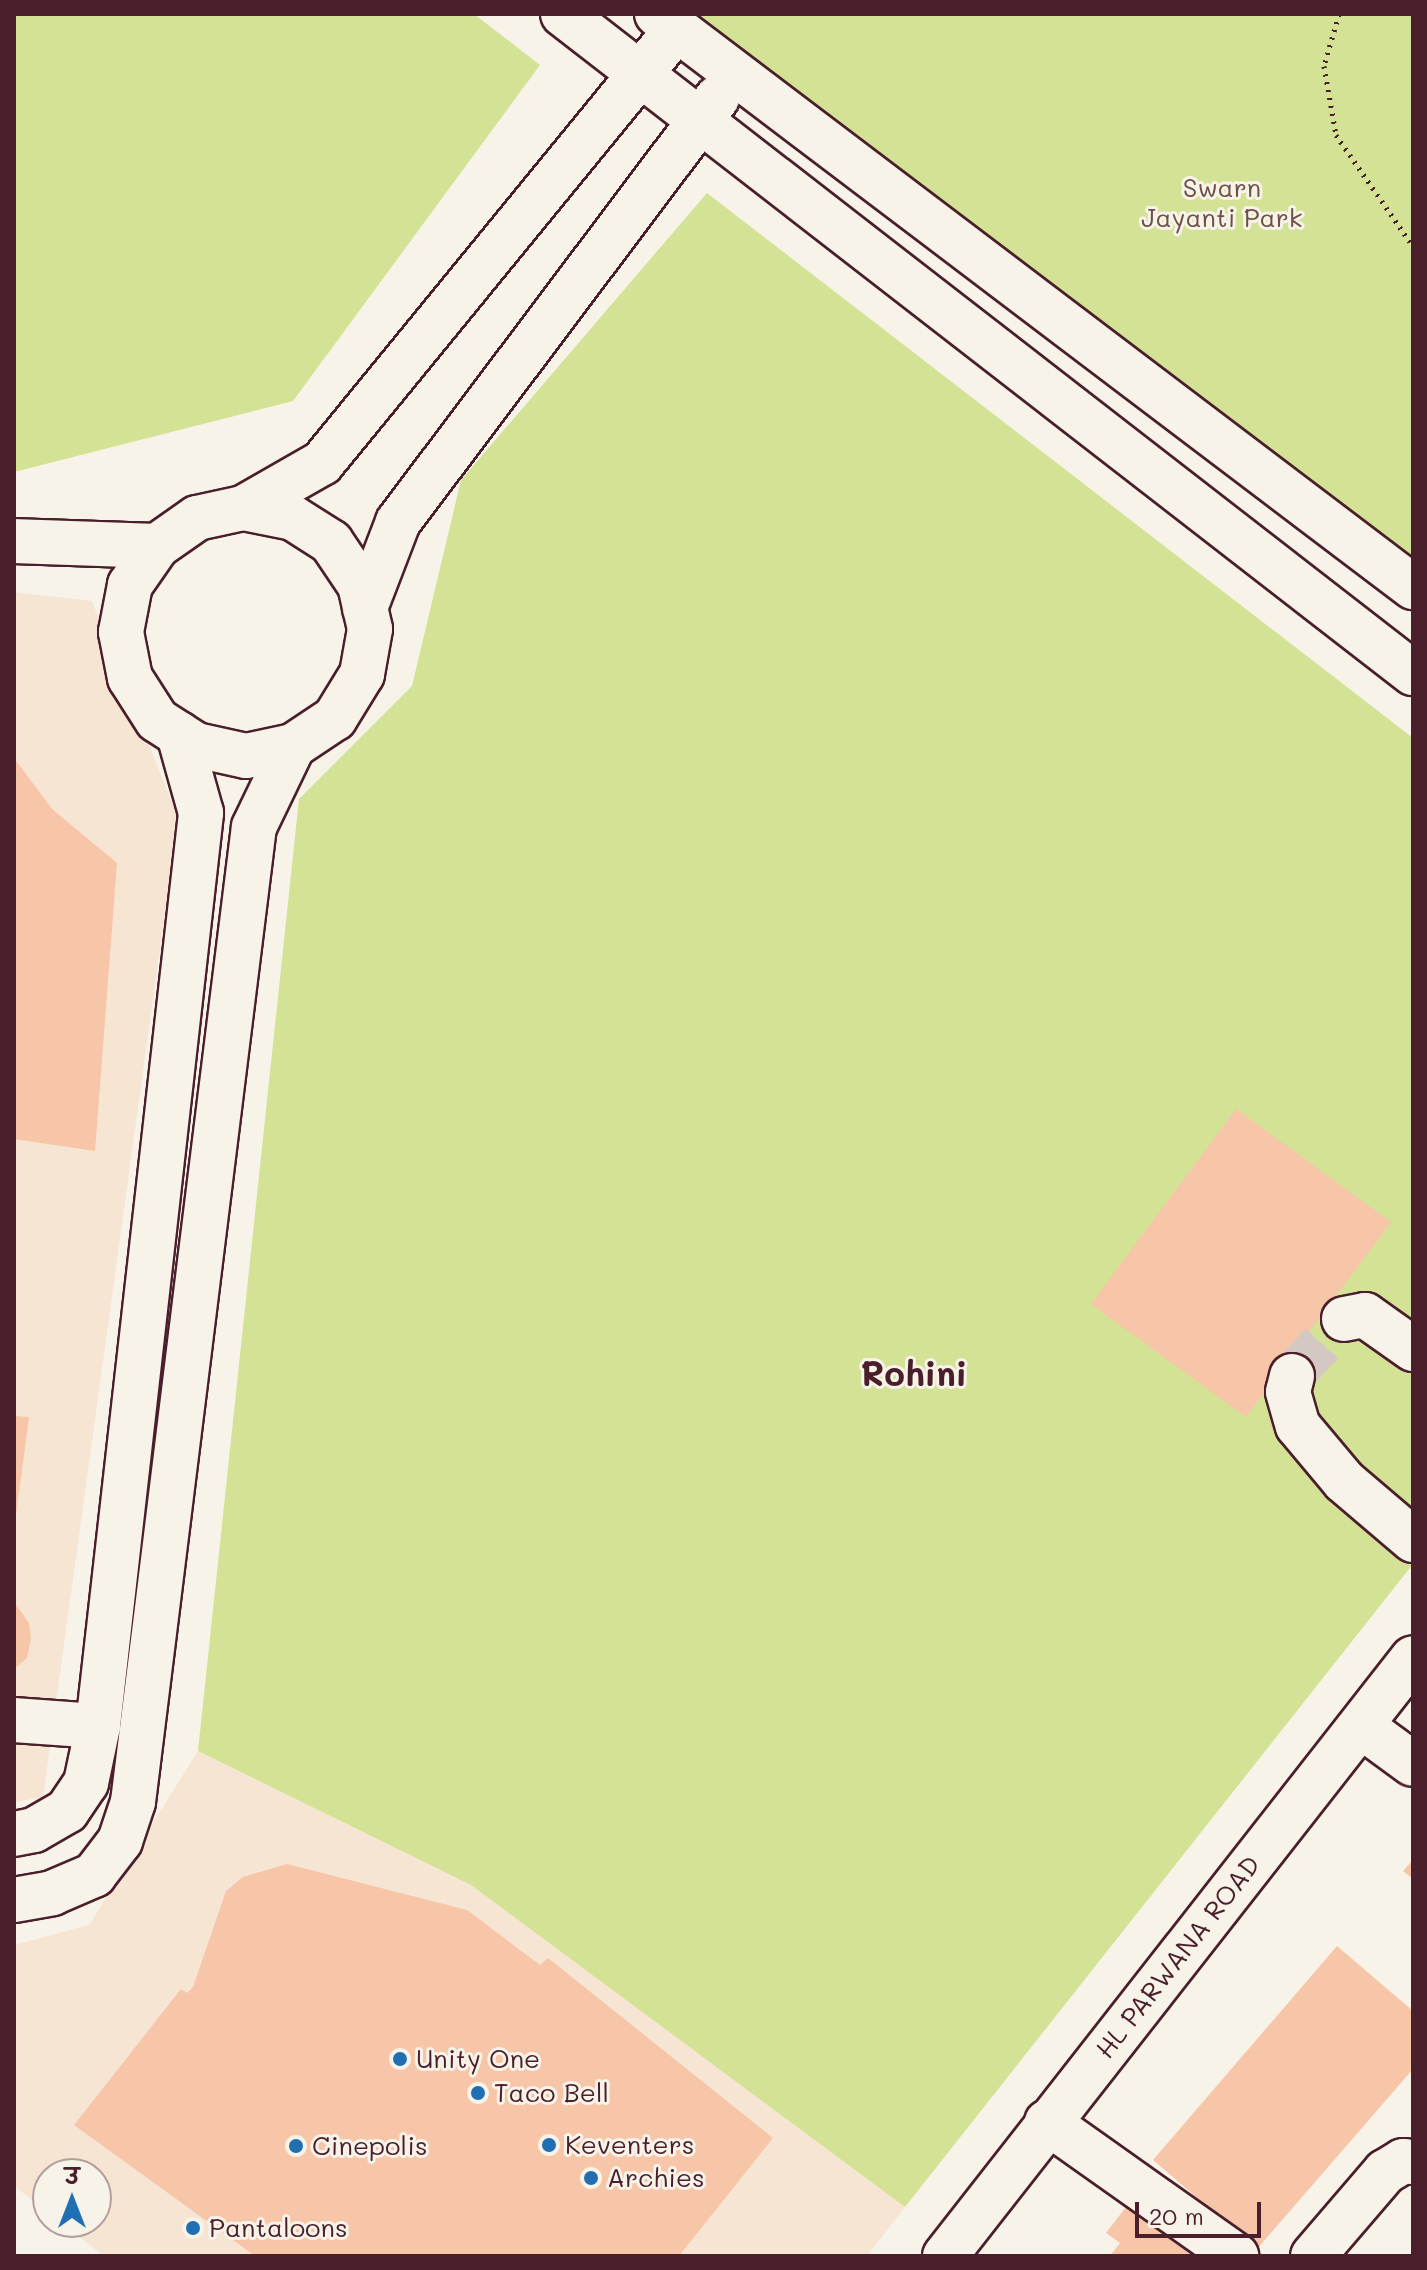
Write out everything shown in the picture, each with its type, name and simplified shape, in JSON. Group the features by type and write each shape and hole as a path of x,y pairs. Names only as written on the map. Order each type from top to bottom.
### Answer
{"street":[{"path":"563,14 1413,673"},
{"path":"243,508 293,518 331,542 360,585 370,629 362,674 335,718 293,746 246,756 196,745 157,720 130,678 121,632 130,585 157,546 197,518 243,508 322,463 638,71 667,21 1413,587"},
{"path":"365,608 398,522 735,73"},
{"path":"14,541 157,546"},
{"path":"14,1834 34,1830 67,1811 86,1783 98,1726 201,813 179,734"},
{"path":"14,1900 52,1893 94,1875 120,1841 133,1802 254,827 293,746"},
{"path":"1344,1319 1365,1315 1413,1349"},
{"path":"1292,1376 1288,1392 1298,1426 1325,1461 1413,1540"},
{"name":"HL PARWANA ROAD","path":"945,2256 1413,1658"},
{"path":"14,1720 98,1726"},
{"path":"1361,1726 1413,1764"},
{"path":"1047,2122 1236,2256"},
{"path":"1313,2256 1385,2172 1403,2161 1413,2162"}],"path":[{"path":"1339,14 1324,66 1336,135 1413,246"}],"shaded area":[{"path":"14,592 92,601 178,818 43,1797 14,1802"},
{"name":"Unity One","path":"198,1751 471,1885 905,2207 867,2256 104,2256 81,2238 112,2238 112,2158 32,2158 32,2200 14,2186 14,1945 89,1925"}],"green space":[{"path":"14,14 474,14 540,65 293,401 14,472"},
{"name":"Swarn Jayanti Park","path":"671,14 1413,14 1413,589"},
{"path":"707,193 1413,738 1413,1564 905,2207 471,1885 198,1751 299,799 412,686 461,480"}],"building":[{"path":"14,758 52,809 117,863 95,1151 14,1139"},
{"path":"1236,1109 1391,1222 1246,1417 1091,1304"},
{"path":"14,1416 29,1417 16,1515 14,1515"},
{"path":"14,1602 29,1623 31,1639 27,1658 14,1669"},
{"path":"1413,1860 1413,1879 1403,1871"},
{"name":"Unity One","path":"287,1864 467,1910 540,1965 548,1958 773,2138 679,2256 255,2256 74,2125 181,1989 187,1993 193,1987 226,1891 243,1877"},
{"path":"1337,1946 1413,2011 1413,2069 1257,2249 1153,2160"},
{"path":"1136,2194 1219,2256 1110,2256 1120,2243 1106,2233"}],"tunnel":[{"path":"1292,1376 1344,1319"}],"place":[{"name":"Unity One","path":"400,2059"},
{"name":"Taco Bell","path":"478,2093"},
{"name":"Keventers","path":"549,2145"},
{"name":"Cinepolis","path":"296,2146"},
{"name":"Archies","path":"591,2178"},
{"name":"Pantaloons","path":"193,2228"}],"district":[{"name":"Rohini","path":"914,1373"}]}
